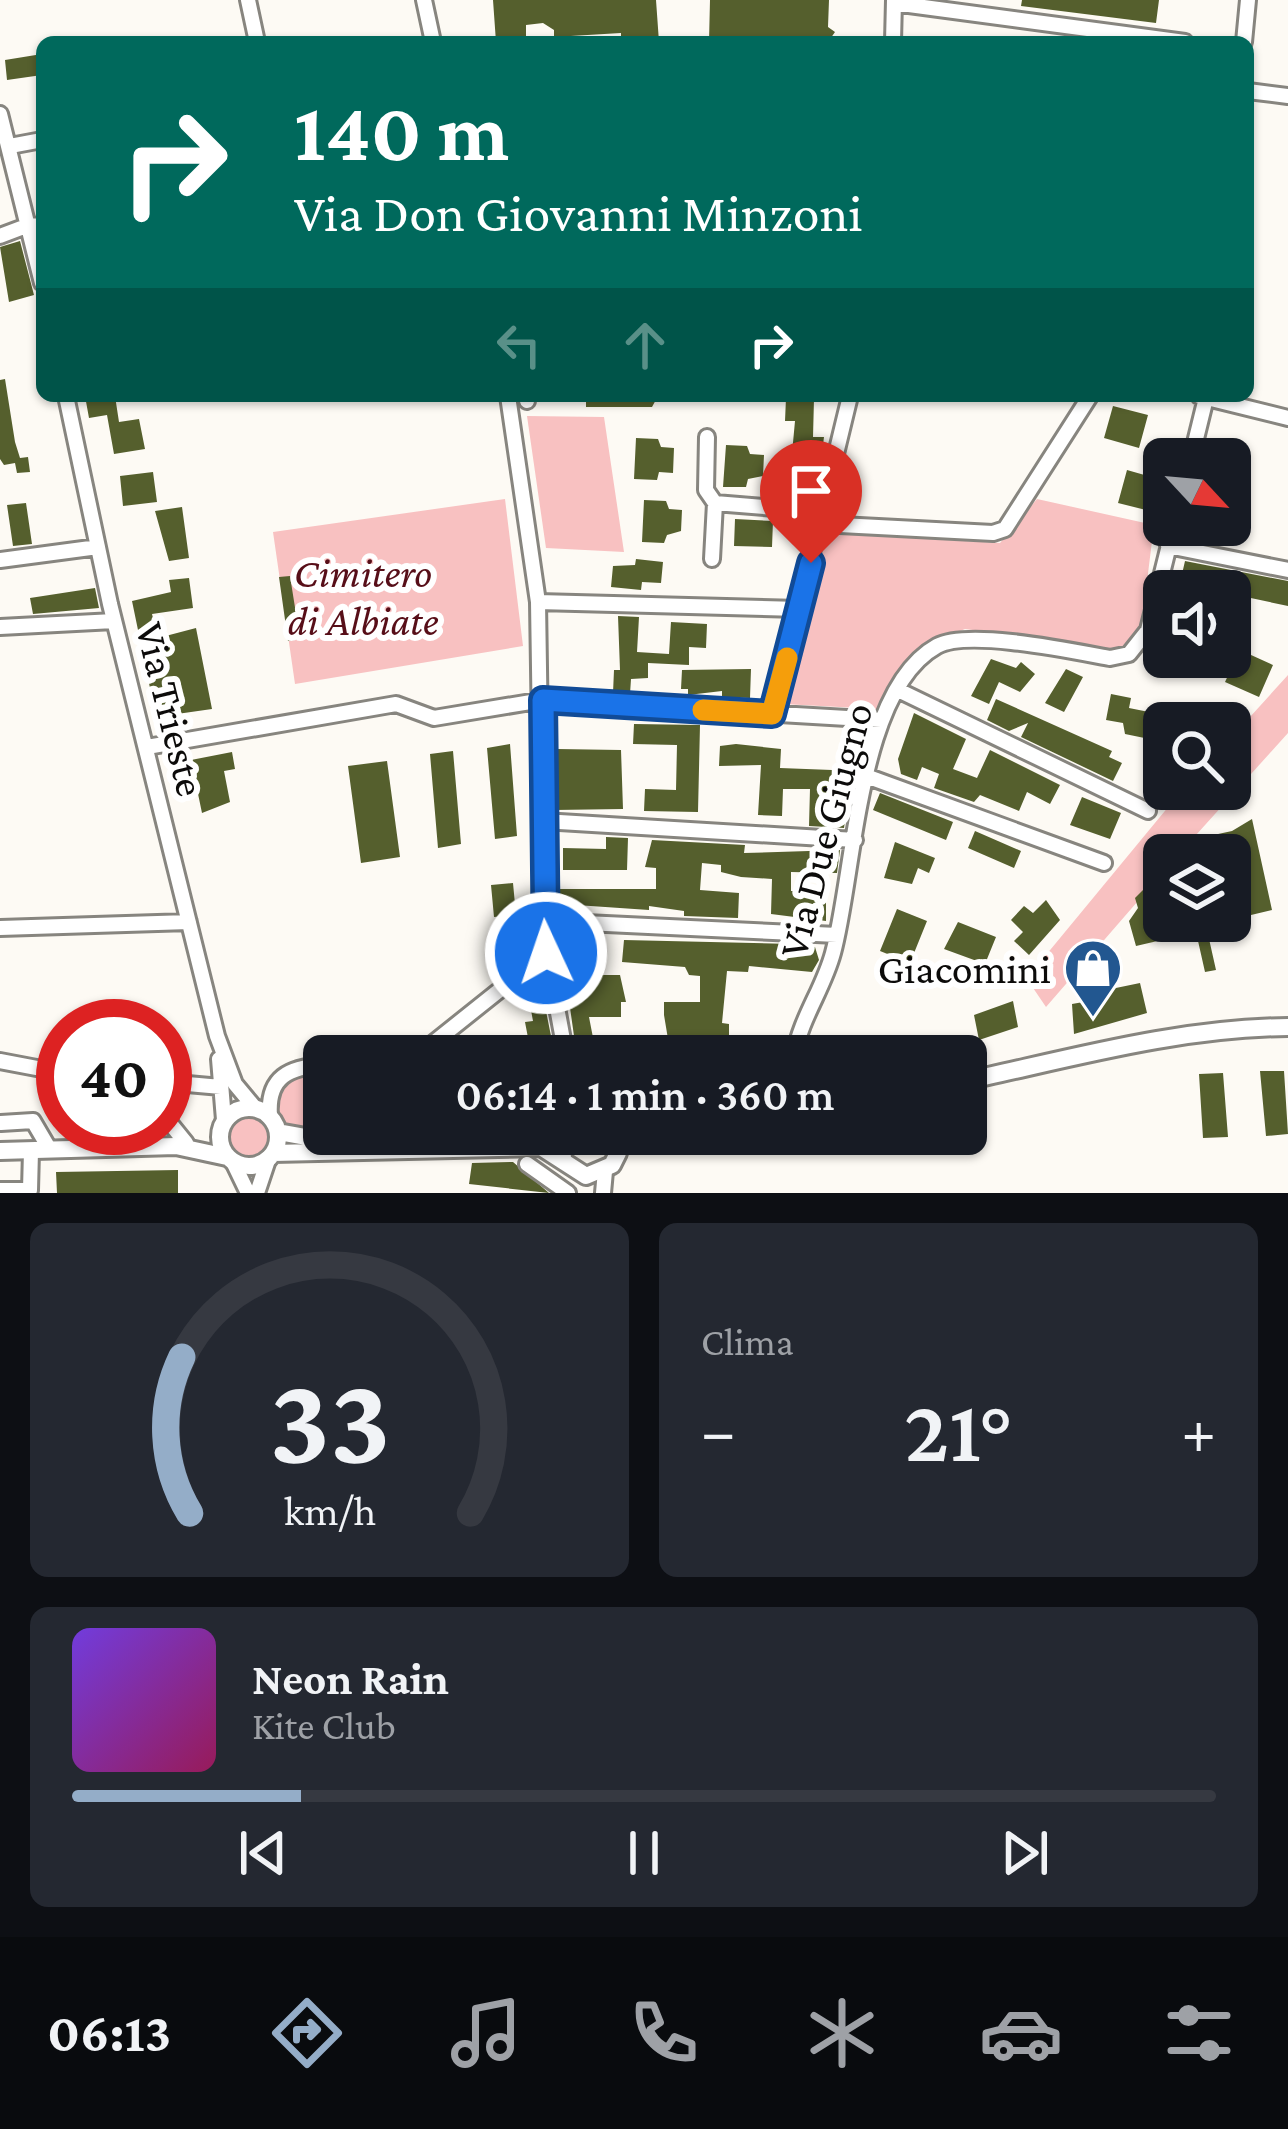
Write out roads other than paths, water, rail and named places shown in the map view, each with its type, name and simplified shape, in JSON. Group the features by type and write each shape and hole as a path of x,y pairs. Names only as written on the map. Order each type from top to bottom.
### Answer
{"main road":[{"path":"987,1077 1145,1041 1234,1028 1288,1027"},
{"path":"192,1140 222,1125 233,1112 267,1119 303,1139"},
{"path":"267,1119 271,1155"},
{"path":"222,1125 230,1159"},
{"path":"192,1148 254,1166 271,1155 531,1146 563,1161 589,1185 605,1172 611,1155"},
{"path":"0,1151 34,1151"},
{"path":"563,1155 563,1161"}],"street":[{"path":"248,0 256,36"},
{"path":"424,0 432,36"},
{"path":"1245,36 1248,0"},
{"path":"893,36 894,1 1145,36"},
{"path":"1254,92 1288,96"},
{"path":"0,114 36,225 0,236"},
{"path":"10,146 36,141"},
{"name":"Via Trieste","path":"67,402 115,621 217,1036 235,1084 267,1119"},
{"path":"509,402 538,602 543,921 562,1035"},
{"path":"772,714 849,402"},
{"path":"715,503 993,533 1005,529 1086,402"},
{"path":"1195,438 1202,402"},
{"path":"1223,402 1288,418"},
{"path":"707,437 706,490 715,503 712,559"},
{"path":"1168,546 1288,570"},
{"name":"Via Due Giugno","path":"800,1035 836,935 881,720 922,658 949,641 1110,658 1139,646 1168,546"},
{"path":"0,560 98,547"},
{"path":"538,602 799,609"},
{"path":"0,627 115,621"},
{"path":"898,690 1148,811"},
{"path":"146,747 396,704 434,718 543,700 881,720"},
{"path":"866,776 1103,863"},
{"path":"543,821 855,840"},
{"path":"543,921 836,935"},
{"path":"0,928 189,922"},
{"path":"443,1035 546,953"},
{"name":"Via Trieste","path":"217,1036 222,1125"},
{"path":"0,1061 36,1068"},
{"path":"267,1119 277,1079 287,1070 303,1068"},
{"path":"192,1084 221,1087"},
{"path":"0,1190 30,1190 34,1151 33,1121 1,1123"},
{"path":"253,1193 271,1155"},
{"path":"230,1159 253,1193"},
{"path":"527,1164 568,1193"},
{"path":"603,1193 605,1172"}],"place":[{"name":"Giacomini","path":"1093,1019"}],"park label":[{"name":"Cimitero di Albiate","path":"363,596"}]}
